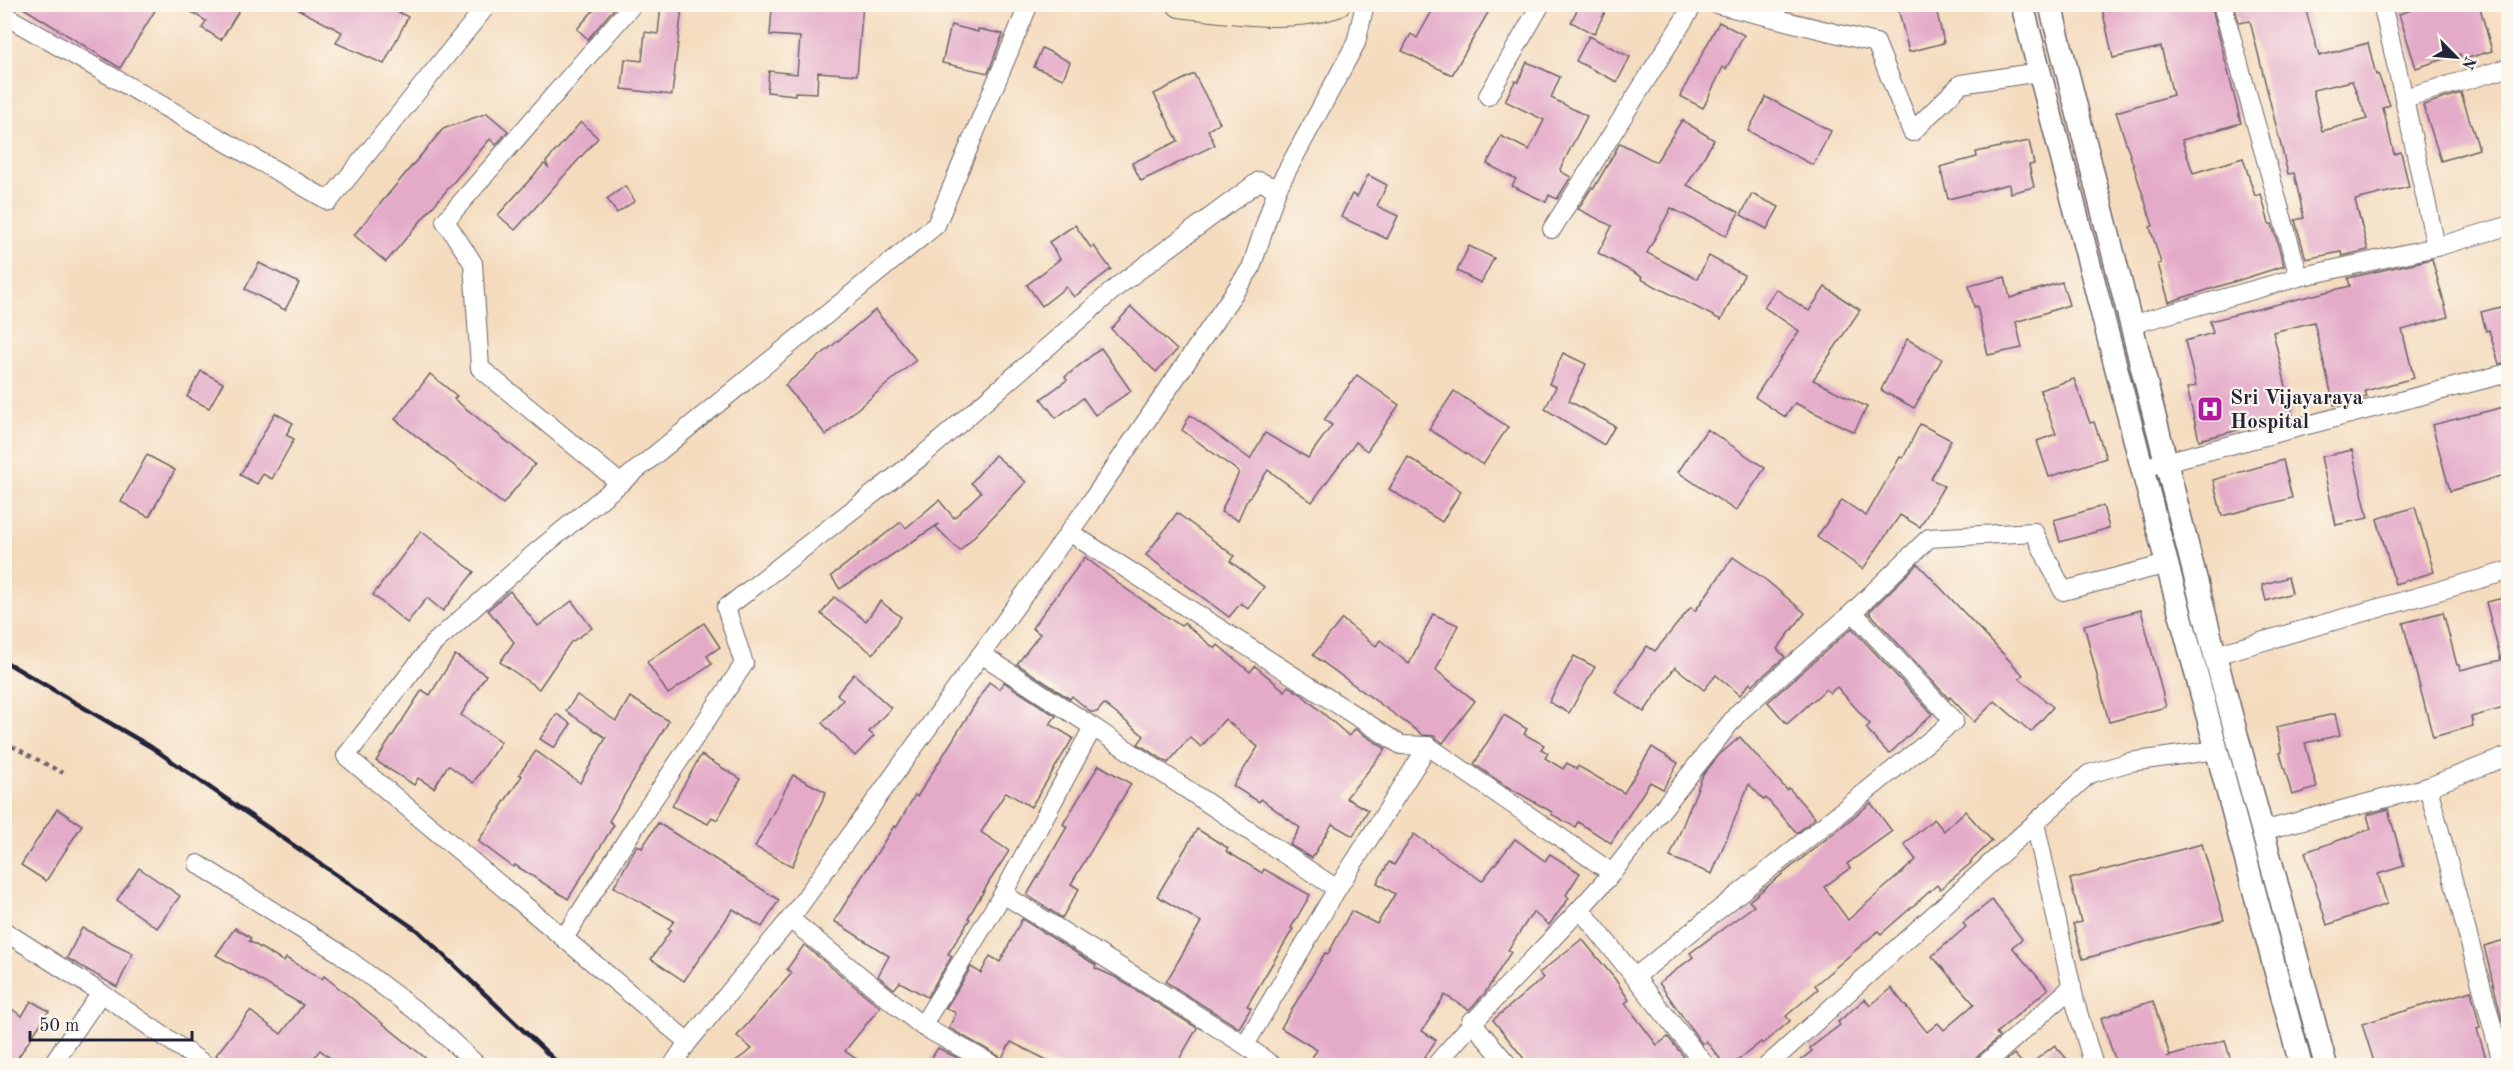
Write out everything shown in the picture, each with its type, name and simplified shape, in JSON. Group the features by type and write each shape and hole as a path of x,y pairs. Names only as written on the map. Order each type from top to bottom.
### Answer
{"main road":[{"path":"1180,4 1274,12 1324,9 1337,4"}],"street":[{"path":"4,15 329,201 488,4"},
{"path":"620,483 480,368 473,263 445,221 633,4"},
{"path":"688,1042 346,756 433,644 535,553 936,225 1029,4"},
{"path":"672,1065 688,1042 790,919 1069,532 1251,268 1278,189 1356,43 1365,4"},
{"path":"1488,96 1540,4"},
{"path":"1552,229 1694,4"},
{"path":"1716,4 1876,43 1912,132 1961,84 2039,72"},
{"path":"2022,4 2167,564 2301,1065"},
{"path":"2050,4 2214,655 2326,1065"},
{"path":"2222,4 2299,277"},
{"path":"2382,4 2436,247"},
{"path":"2404,98 2508,68"},
{"path":"564,938 640,819 744,664 726,608 922,456 1119,285 1259,181 1278,189"},
{"path":"2130,325 2299,277 2436,247 2508,226"},
{"path":"2142,468 2508,373"},
{"path":"1069,532 1401,745 1428,746 1612,873"},
{"path":"1435,1065 1472,1021 1581,910 1738,713 1853,612 1929,538 2034,532 2063,591 2167,564"},
{"path":"2214,655 2508,571"},
{"path":"1635,977 1954,721 1853,612"},
{"path":"981,654 1337,889"},
{"path":"922,1026 1003,894 1093,727"},
{"path":"1245,1045 1337,889 1428,746"},
{"path":"1767,1065 2090,774 2130,762 2217,750"},
{"path":"2262,831 2428,787 2508,756"},
{"path":"2428,787 2504,1065"},
{"path":"2035,823 2072,987 2094,1065"},
{"path":"198,864 341,954 432,1023 471,1063"},
{"path":"1003,894 1245,1045 1273,1065"},
{"path":"1581,910 1706,1065"},
{"path":"790,919 922,1026 995,1065"},
{"path":"4,931 207,1065"},
{"path":"1983,1065 2072,987"},
{"path":"51,1065 101,993"},
{"path":"1472,1021 1509,1065"}],"path":[{"path":"4,742 63,773"}],"building":[{"path":"17,4 159,4 120,68"},
{"path":"179,4 243,4 221,40 202,28 206,21"},
{"path":"288,4 384,4 408,17 384,64 336,43 342,32"},
{"path":"599,4 618,4 588,39 577,29"},
{"path":"805,4 863,4 857,75 818,72 817,93 795,92 795,95 767,92 769,71 797,74 800,37 770,35 772,9 805,10"},
{"path":"1436,4 1493,4 1452,75 1402,51 1411,34 1417,38"},
{"path":"1580,4 1609,4 1594,34 1571,22"},
{"path":"1897,4 1935,4 1944,43 1909,52"},
{"path":"2101,4 2211,4 2241,123 2182,140 2193,173 2243,158 2255,196 2261,194 2284,266 2169,302 2158,264 2161,263 2150,227 2153,226 2116,112 2173,95 2161,47 2113,58"},
{"path":"2234,4 2304,4 2319,56 2368,43 2376,75 2378,74 2390,105 2383,108 2394,154 2401,152 2409,187 2355,200 2368,250 2342,256 2341,252 2306,259 2295,220 2304,218 2294,173 2288,174 2250,21 2239,23","holes":["2352,81 2367,119 2322,131 2313,90"]},
{"path":"2429,4 2479,4 2492,51 2461,60 2460,54 2416,68 2399,14"},
{"path":"661,5 682,7 672,95 622,89 625,59 642,61 645,32 658,34"},
{"path":"1719,22 1744,35 1726,69 1723,67 1703,108 1680,96"},
{"path":"951,25 978,32 978,29 1003,34 988,73 942,63"},
{"path":"1589,36 1630,57 1617,82 1576,61"},
{"path":"1042,48 1070,62 1063,79 1034,67"},
{"path":"1527,62 1560,77 1551,98 1587,116 1560,169 1561,172 1571,177 1557,199 1549,195 1546,202 1512,186 1516,179 1487,164 1501,136 1529,150 1544,120 1505,101 1515,81 1518,82"},
{"path":"1194,74 1220,123 1208,130 1215,145 1141,181 1132,163 1178,141 1154,94"},
{"path":"2461,93 2479,149 2441,161 2423,105"},
{"path":"1766,97 1831,131 1813,165 1748,131"},
{"path":"487,113 508,131 496,145 490,139 386,262 354,235 443,129"},
{"path":"1682,120 1714,140 1687,185 1739,212 1726,236 1671,208 1647,253 1697,279 1709,256 1744,275 1721,320 1641,279 1642,277 1598,253 1612,226 1578,209 1592,187 1594,188 1620,143 1656,162"},
{"path":"581,122 598,138 515,230 498,215 544,164 548,167 546,162"},
{"path":"2029,141 2034,164 2029,165 2034,187 2010,193 2009,184 1948,199 1940,167 1977,157 1976,152"},
{"path":"1368,175 1387,185 1377,206 1398,216 1387,239 1341,217 1352,194 1357,197"},
{"path":"625,186 635,201 617,213 607,199"},
{"path":"1752,194 1779,207 1767,229 1741,215"},
{"path":"1075,225 1091,248 1094,246 1111,269 1074,297 1066,287 1042,306 1027,285 1060,259 1049,242"},
{"path":"1469,246 1494,258 1481,283 1457,271"},
{"path":"2432,259 2448,317 2402,330 2414,378 2365,391 2367,397 2334,405 2314,322 2273,332 2293,416 2199,440 2187,388 2196,386 2185,341 2213,333 2210,321 2350,286 2348,278"},
{"path":"259,263 299,283 285,310 245,289"},
{"path":"2005,277 2010,298 2062,282 2069,305 2016,322 2022,348 1988,355 1977,306 1974,307 1969,286"},
{"path":"1825,287 1860,310 1813,380 1867,407 1854,432 1795,403 1785,417 1755,397 1799,331 1764,307 1776,289 1809,311"},
{"path":"2508,305 2508,362 2499,364 2481,312"},
{"path":"1131,307 1177,350 1156,372 1111,329"},
{"path":"875,310 916,360 826,435 785,385"},
{"path":"1907,339 1942,359 1914,408 1881,390"},
{"path":"1101,348 1131,391 1095,415 1083,398 1056,418 1041,399 1067,380 1065,377"},
{"path":"1563,353 1586,364 1569,401 1615,426 1604,445 1545,409 1556,387 1549,384"},
{"path":"201,371 223,383 209,408 187,397"},
{"path":"430,374 457,396 454,399 535,464 503,504 395,419"},
{"path":"1357,375 1399,405 1367,451 1356,442 1312,502 1268,470 1246,502 1238,520 1221,512 1239,472 1182,430 1190,415 1250,459 1265,433 1308,458 1332,425 1324,420"},
{"path":"2074,379 2090,423 2094,422 2106,458 2049,477 2037,441 2056,434 2040,390"},
{"path":"1454,391 1508,427 1483,465 1429,429"},
{"path":"2508,406 2508,474 2450,491 2432,425"},
{"path":"275,413 293,423 286,435 294,439 272,479 263,474 257,484 240,475"},
{"path":"1920,424 1951,440 1931,479 1944,486 1920,527 1900,515 1863,569 1817,537 1842,500 1866,516 1900,457 1903,458"},
{"path":"1707,429 1765,468 1736,511 1678,472"},
{"path":"2352,450 2368,518 2336,525 2321,457"},
{"path":"147,455 175,470 149,517 121,502"},
{"path":"995,455 1026,482 960,551 936,527 939,524 840,589 831,576 901,522 906,528 939,500 954,518 981,492 971,483"},
{"path":"1408,457 1461,491 1442,522 1389,489"},
{"path":"2283,460 2292,498 2222,516 2213,480"},
{"path":"2103,506 2109,528 2060,542 2054,520"},
{"path":"2415,507 2434,572 2395,584 2377,519"},
{"path":"1177,513 1234,556 1230,561 1264,587 1248,609 1241,603 1229,617 1146,555"},
{"path":"421,531 474,572 443,611 427,598 407,623 373,595"},
{"path":"1085,557 1119,584 1181,626 1184,623 1215,649 1218,645 1250,672 1255,666 1285,691 1288,686 1301,694 1349,736 1355,729 1386,749 1346,798 1368,810 1353,836 1332,824 1312,858 1290,845 1300,828 1261,799 1259,802 1233,786 1258,747 1225,719 1201,747 1190,737 1168,763 1138,744 1144,736 1104,704 1097,712 1091,712 1072,696 1070,699 1017,664 1040,634 1032,628"},
{"path":"1733,557 1766,580 1805,613 1777,649 1785,657 1752,685 1750,683 1740,695 1716,675 1704,690 1675,667 1644,712 1615,692 1647,646 1655,651 1691,607 1695,611"},
{"path":"1918,564 2023,675 2019,678 2053,707 2031,732 1995,701 1974,722 1950,697 1949,699 1869,612"},
{"path":"2288,577 2292,593 2266,601 2262,585"},
{"path":"510,591 538,626 572,601 592,628 570,643 539,689 500,662 514,642 488,610"},
{"path":"834,597 866,621 880,601 901,617 873,654 821,614"},
{"path":"2508,597 2508,707 2471,717 2473,726 2433,737 2403,623 2443,612 2460,670 2501,660 2486,602"},
{"path":"2141,610 2166,707 2109,722 2084,625"},
{"path":"1433,614 1458,625 1436,670 1475,701 1443,743 1434,736 1423,735 1313,655 1342,619 1376,646 1380,640 1409,664"},
{"path":"704,623 720,647 707,656 712,664 668,694 647,662"},
{"path":"1852,628 1932,714 1889,754 1866,728 1870,724 1837,687 1830,693 1826,689 1787,724 1768,702"},
{"path":"455,655 486,675 461,715 501,742 473,783 448,765 434,788 418,778 414,785 376,761 422,690 430,695"},
{"path":"1574,656 1595,667 1569,713 1549,702"},
{"path":"854,674 891,708 869,732 874,736 855,756 822,723 843,700 837,694"},
{"path":"989,682 999,689 1004,682 1056,716 1050,724 1073,738 1031,807 1006,792 981,832 1009,851 968,918 970,919 948,954 952,956 927,997 900,982 894,989 878,976 889,956 834,921 894,826 896,828 915,795 917,797"},
{"path":"577,695 616,721 630,697 669,721 609,821 614,825 568,899 515,865 513,867 478,841 501,809 522,776 519,774 536,751 580,783 606,738 566,711"},
{"path":"557,714 571,724 554,748 540,739"},
{"path":"2335,714 2340,735 2305,743 2317,788 2292,795 2280,753 2282,752 2276,727"},
{"path":"1504,715 1527,729 1524,734 1544,745 1541,749 1548,753 1545,758 1563,769 1567,763 1577,769 1578,766 1624,793 1652,747 1678,763 1663,789 1650,782 1611,843 1578,822 1575,827 1551,814 1552,812 1506,786 1474,764"},
{"path":"1740,737 1815,818 1797,833 1766,798 1764,800 1749,784 1712,874 1670,857 1703,775 1718,756"},
{"path":"701,755 741,779 717,820 712,817 708,824 672,806"},
{"path":"1099,765 1131,784 1071,884 1079,889 1062,918 1027,895 1067,827 1063,824"},
{"path":"793,775 826,792 792,866 755,847"},
{"path":"1871,803 1892,831 1847,864 1850,868 1824,887 1848,920 1916,860 1904,844 1934,819 1944,831 1965,811 1992,841 1971,863 1940,889 1937,885 1881,934 1878,931 1815,985 1818,989 1786,1016 1790,1021 1763,1044 1761,1042 1732,1065 1725,1065 1706,1041 1702,1044 1659,983 1693,957 1690,953 1754,906 1749,901"},
{"path":"57,809 82,825 46,881 21,865"},
{"path":"2388,809 2404,866 2378,874 2387,904 2327,925 2305,852 2371,829 2367,815"},
{"path":"658,823 779,900 762,927 733,909 684,981 651,959 671,930 668,929 674,921 614,887 637,845 642,848"},
{"path":"1197,829 1228,848 1226,851 1262,873 1264,869 1310,895 1291,928 1293,929 1247,1006 1251,1008 1239,1028 1166,982 1201,922 1157,896"},
{"path":"1414,834 1482,881 1515,839 1545,861 1550,854 1580,873 1566,895 1569,898 1549,925 1533,912 1508,950 1511,952 1485,993 1469,1010 1445,995 1422,1031 1436,1040 1420,1065 1307,1065 1317,1050 1281,1028 1325,953 1328,954 1351,911 1377,924 1395,894 1377,883 1389,862 1394,865"},
{"path":"2202,844 2224,920 2083,959 2073,924 2081,922 2070,879"},
{"path":"139,868 180,896 157,928 117,900"},
{"path":"1992,900 2022,939 2012,947 2048,989 1996,1033 1999,1037 1976,1058 1972,1065 1794,1065 1812,1051 1810,1048 1840,1025 1838,1022 1865,999 1870,1006 1891,988 1927,1032 1938,1023 1944,1030 1974,1004 1932,956 1966,927 1963,923"},
{"path":"1022,919 1096,965 1095,968 1115,977 1197,1028 1176,1065 1057,1065 1011,1042 1002,1058 949,1028 956,1013 946,1008 971,967 981,973 990,956 1000,962"},
{"path":"82,928 133,953 117,987 67,958"},
{"path":"235,928 251,938 249,941 284,962 286,958 322,979 324,976 434,1065 339,1065 320,1050 308,1065 230,1065 216,1055 250,1011 281,1034 303,1005 216,955"},
{"path":"1582,939 1615,979 1629,1000 1625,1003 1657,1045 1668,1037 1684,1057 1673,1065 1529,1065 1493,1020 1543,978 1539,973"},
{"path":"2508,939 2508,1019 2502,1020 2484,946"},
{"path":"804,945 880,1007 845,1051 865,1065 730,1065 752,1049 737,1036 792,973 787,969"},
{"path":"2471,991 2480,1028 2477,1029 2488,1065 2375,1065 2362,1024"},
{"path":"31,1001 49,1011 13,1065 4,1065 4,1004 22,1016"},
{"path":"2153,1001 2170,1056 2167,1057 2225,1040 2232,1065 2154,1065 2153,1061 2141,1065 2117,1065 2101,1018"},
{"path":"2055,1045 2072,1065 2029,1065"},
{"path":"938,1048 971,1065 927,1065"},
{"path":"2014,1054 2024,1065 2001,1065"}],"railway":[{"path":"4,661 151,747 418,931 561,1066"}],"place":[{"name":"Sri Vijayaraya Hospital","path":"2210,409"}]}
